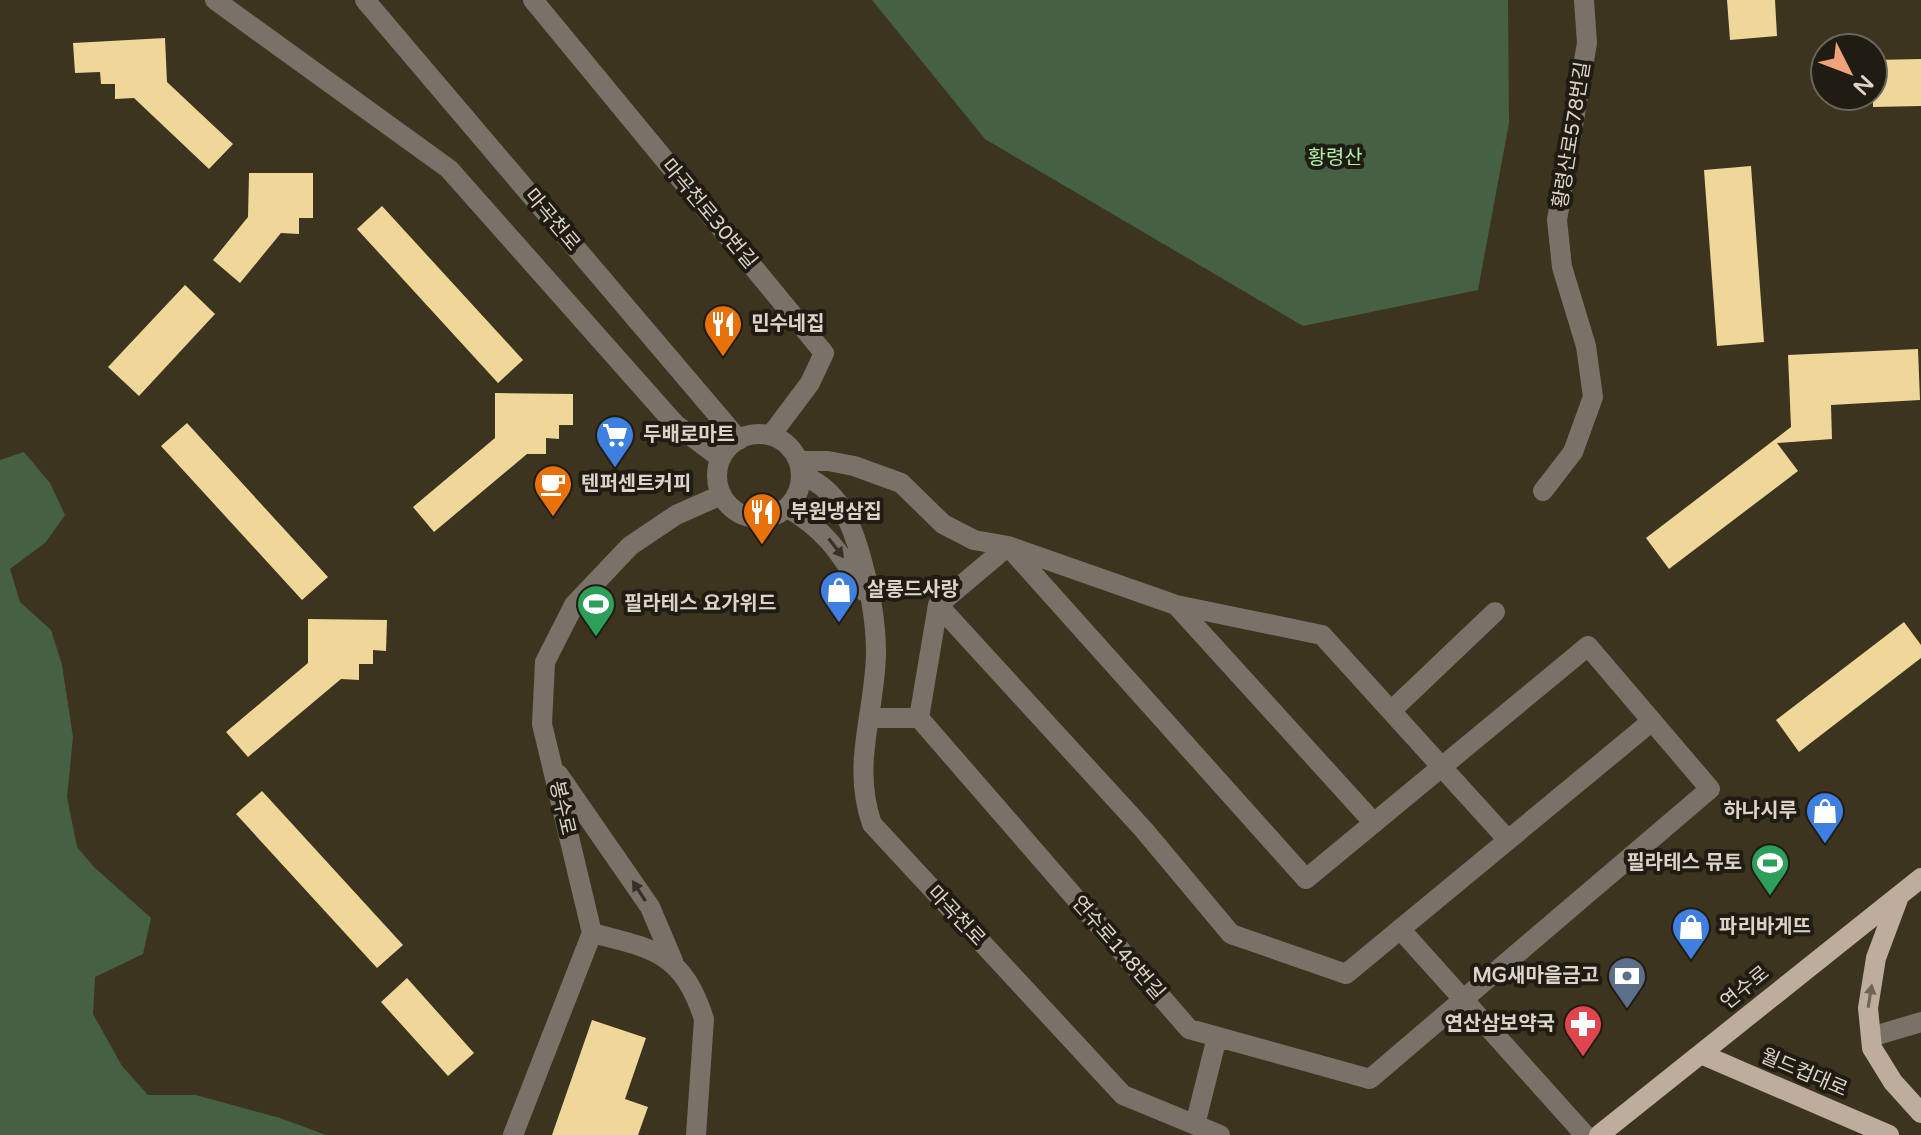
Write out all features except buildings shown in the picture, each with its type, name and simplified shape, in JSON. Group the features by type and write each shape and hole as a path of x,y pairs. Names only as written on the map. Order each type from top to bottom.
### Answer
{"main road":[{"name":"연수로","path":"1599,1135 1921,878"},
{"path":"1899,896 1876,958 1868,1008 1872,1048 1893,1082 1921,1113"},
{"name":"월드컵대로","path":"1701,1054 1889,1135"}],"street":[{"path":"215,0 449,169 675,424 719,457"},
{"name":"마곡천로","path":"365,0 739,440"},
{"name":"마곡천로30번길","path":"533,0 824,353 810,383 771,435"},
{"name":"황령산로578번길","path":"1543,491 1573,452 1593,397 1586,346 1562,267 1557,220 1587,43 1584,0"},
{"path":"771,435 750,433 719,457 715,477 719,496 732,511 750,519 770,518 788,508 798,493 800,468 828,461 854,466 890,478 911,491 943,524 974,540 1008,546 1176,605 1322,635 1508,840"},
{"name":"마곡천로","path":"771,435 788,444 800,468 837,499 849,520 868,575 876,652 862,780 872,824 1123,1095 1220,1135"},
{"name":"봉수로","path":"592,933 542,724 545,662 574,605 630,546 676,515 719,496"},
{"name":"마곡천로","path":"788,508 810,521 827,537 871,602"},
{"path":"870,718 919,718 938,605 1008,546"},
{"name":"연수로148번길","path":"919,718 1189,1029 1370,1079 1710,789 1588,646 1306,879 1008,546"},
{"path":"938,605 1144,830 1231,934 1346,974 1652,721"},
{"path":"1176,605 1374,823"},
{"path":"1391,711 1495,612"},
{"path":"552,766 650,907 673,961 698,1002 704,1019 696,1135"},
{"path":"1400,929 1585,1135"},
{"path":"513,1135 592,933 641,946 673,961"},
{"path":"1871,1037 1921,1022"},
{"path":"1195,1125 1217,1037"}],"green space":[{"name":"황령산","path":"872,0 1508,0 1509,123 1478,290 1303,326 985,139"},
{"path":"24,452 50,483 65,515 45,543 10,569 20,602 51,630 62,665 73,737 67,797 77,847 94,867 151,918 143,954 95,977 93,1014 122,1066 148,1095 196,1095 280,1118 326,1135 0,1135 0,460"}],"place":[{"name":"민수네집","path":"723,358"},
{"name":"두배로마트","path":"615,469"},
{"name":"텐퍼센트커피","path":"553,518"},
{"name":"부원냉삼집","path":"762,546"},
{"name":"살롱드사랑","path":"839,624"},
{"name":"필라테스 요가위드","path":"596,638"},
{"name":"하나시루","path":"1825,845"},
{"name":"필라테스 뮤토","path":"1770,897"},
{"name":"파리바게뜨","path":"1691,961"},
{"name":"MG새마을금고","path":"1627,1010"},
{"name":"연산삼보약국","path":"1583,1058"}]}
